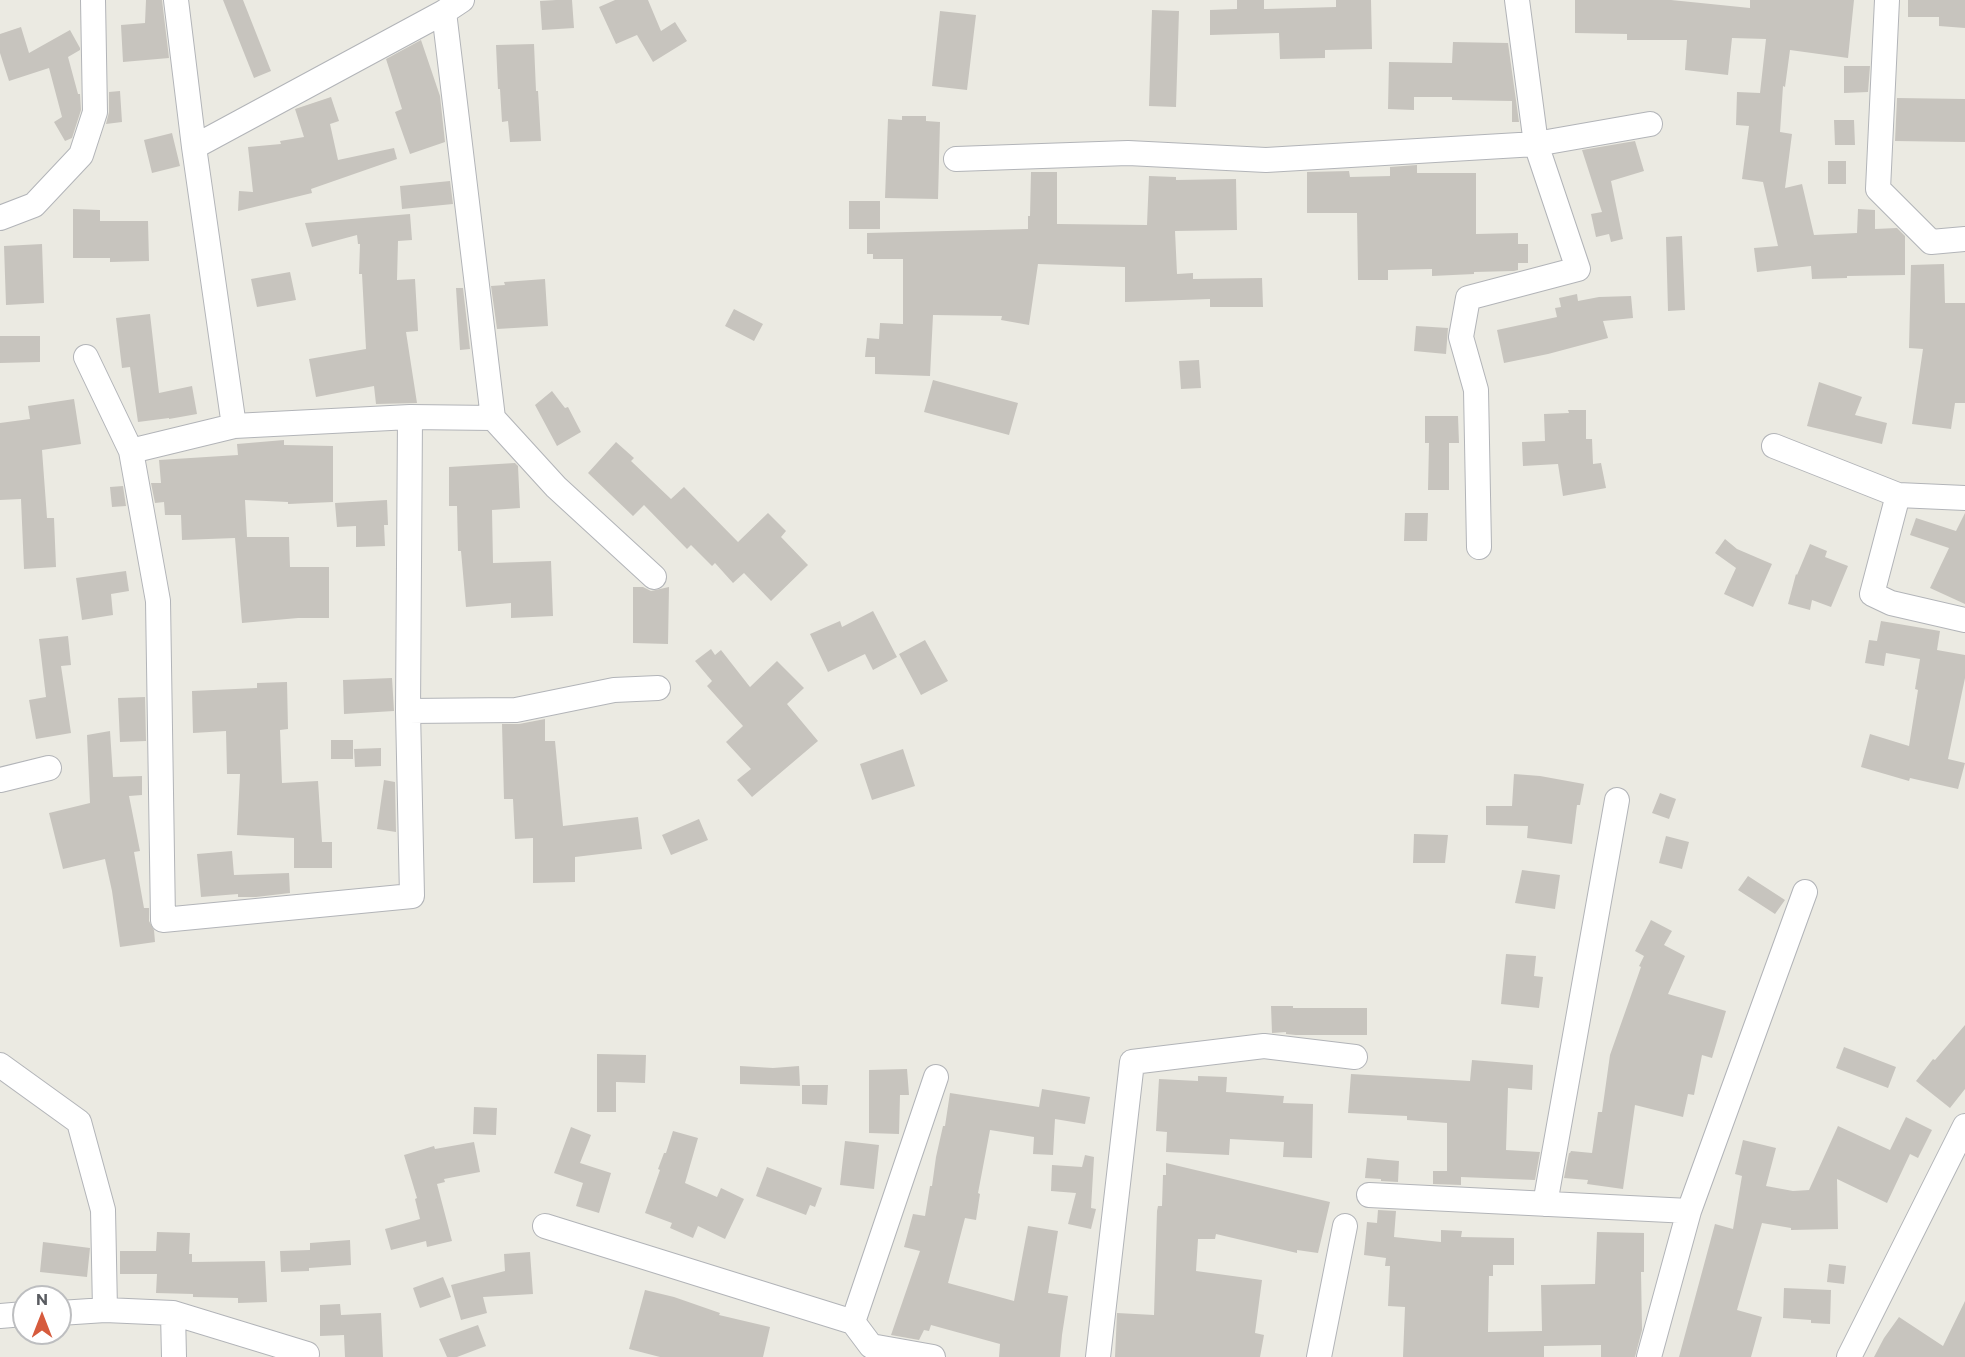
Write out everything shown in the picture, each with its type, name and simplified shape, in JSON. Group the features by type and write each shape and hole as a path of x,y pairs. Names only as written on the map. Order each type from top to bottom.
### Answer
{"street":[{"path":"0,218 34,205 81,155 95,112 93,0"},
{"path":"176,0 194,147 234,426"},
{"path":"1479,547 1476,390 1461,337 1468,298 1578,269 1536,144 1516,0"},
{"path":"1887,0 1878,189 1931,242 1965,239"},
{"path":"194,147 453,6 493,418 555,487 654,578"},
{"path":"956,159 1128,153 1266,160 1536,144 1650,124"},
{"path":"86,357 131,451 158,601 164,920 412,896 408,711 410,417"},
{"path":"131,451 234,426 410,417 493,418"},
{"path":"1774,446 1898,495 1965,498"},
{"path":"1898,495 1872,594 1891,603 1965,620"},
{"path":"408,711 516,710 614,690 658,688"},
{"path":"0,780 49,768"},
{"path":"1545,1204 1617,800"},
{"path":"1649,1357 1689,1211 1805,892"},
{"path":"1098,1357 1132,1062 1264,1046 1355,1057"},
{"path":"0,1065 79,1122 103,1210 105,1310"},
{"path":"853,1322 936,1077"},
{"path":"1849,1357 1965,1126"},
{"path":"1369,1195 1689,1211"},
{"path":"544,1226 853,1322 870,1352 933,1357"},
{"path":"1319,1357 1345,1226"},
{"path":"72,1311 105,1310 173,1313 307,1354"},
{"path":"173,1313 174,1357"}],"building":[{"path":"146,0 162,0 169,58 123,62 121,25 145,23"},
{"path":"223,0 243,0 271,71 254,78"},
{"path":"572,0 574,28 542,30 540,1"},
{"path":"615,0 648,0 661,31 675,22 687,41 653,62 637,35 616,44 599,7"},
{"path":"1237,0 1264,0 1264,9 1266,9 1336,7 1336,0 1371,0 1372,49 1325,50 1325,58 1280,59 1279,33 1210,35 1210,10 1237,9"},
{"path":"1575,0 1671,0 1750,8 1750,0 1854,0 1848,58 1790,50 1785,87 1783,86 1780,132 1792,134 1785,188 1802,184 1814,235 1857,233 1858,209 1875,210 1875,229 1897,228 1905,236 1905,275 1812,279 1811,266 1757,272 1754,248 1778,246 1763,182 1742,179 1749,126 1736,125 1737,92 1760,93 1766,39 1732,38 1728,75 1685,70 1687,40 1627,40 1627,34 1575,33"},
{"path":"1908,0 1965,0 1965,28 1939,26 1939,17 1908,17"},
{"path":"1152,10 1179,11 1176,107 1149,106"},
{"path":"940,11 976,15 967,90 932,86"},
{"path":"21,27 29,53 70,30 80,48 68,57 78,94 80,94 81,110 72,138 65,141 54,122 62,117 49,68 9,81 0,53 0,34"},
{"path":"421,40 440,96 445,142 410,154 395,112 402,109 386,59"},
{"path":"1453,42 1508,43 1519,122 1512,122 1512,101 1414,97 1414,110 1388,109 1389,62 1452,63"},
{"path":"534,44 541,141 510,142 508,121 502,122 496,45"},
{"path":"1844,66 1870,66 1868,92 1844,93"},
{"path":"120,91 122,122 106,124 109,112 109,92"},
{"path":"331,97 339,121 330,124 338,160 394,148 397,159 311,189 312,193 238,211 239,191 253,192 248,147 281,144 280,141 304,137 295,109"},
{"path":"1897,98 1965,99 1965,142 1895,141"},
{"path":"902,116 926,116 926,121 940,122 938,199 885,198 888,119 902,120"},
{"path":"1834,120 1854,120 1855,145 1835,145"},
{"path":"172,133 180,166 152,173 144,140"},
{"path":"1635,141 1644,171 1611,181 1623,239 1611,242 1609,234 1596,237 1591,214 1602,212 1582,150"},
{"path":"1828,161 1846,161 1846,184 1828,184"},
{"path":"1417,165 1417,173 1476,173 1476,234 1518,233 1518,244 1528,244 1528,263 1518,263 1518,270 1514,271 1474,272 1474,274 1432,276 1432,269 1388,270 1388,280 1358,280 1357,213 1307,213 1307,172 1349,171 1350,177 1390,176 1390,167"},
{"path":"1031,172 1057,172 1057,224 1147,225 1149,176 1176,177 1176,180 1236,179 1237,230 1175,231 1177,274 1193,273 1193,279 1262,278 1263,307 1210,307 1210,299 1125,302 1125,267 1038,264 1029,325 1001,320 1002,316 933,315 930,376 875,374 875,357 865,357 867,338 879,339 880,323 903,324 903,259 873,259 873,254 867,254 867,233 1028,229"},
{"path":"450,181 453,204 402,209 400,186"},
{"path":"849,201 880,201 880,229 849,229"},
{"path":"73,209 100,210 100,221 148,221 149,261 110,262 110,258 73,258"},
{"path":"410,214 412,240 398,241 397,280 415,279 418,331 406,332 417,403 376,404 374,386 316,397 309,359 366,349 362,274 359,274 360,244 358,244 357,235 312,247 305,223"},
{"path":"1682,236 1685,310 1668,311 1666,237"},
{"path":"42,244 44,303 6,305 4,246"},
{"path":"1944,264 1945,303 1965,303 1965,403 1955,403 1951,429 1912,424 1923,349 1909,348 1911,265"},
{"path":"290,272 296,300 257,307 251,279"},
{"path":"545,279 548,326 497,329 491,286 505,285 504,282"},
{"path":"456,288 463,288 470,349 460,350"},
{"path":"1577,294 1578,301 1599,297 1631,296 1633,318 1603,321 1608,338 1504,363 1497,330 1557,317 1555,308 1561,307 1559,298"},
{"path":"734,309 763,324 754,341 725,326"},
{"path":"150,314 159,393 192,386 197,414 138,422 130,367 122,368 116,318"},
{"path":"1416,326 1448,328 1446,354 1414,351"},
{"path":"0,336 40,336 40,362 0,363"},
{"path":"1199,360 1201,388 1181,389 1179,361"},
{"path":"933,380 1018,403 1009,435 924,412"},
{"path":"1819,382 1862,397 1855,415 1887,423 1882,444 1807,426"},
{"path":"552,391 565,408 568,407 581,432 557,446 535,405"},
{"path":"74,399 81,444 42,450 47,518 54,518 56,567 24,569 21,499 0,500 0,423 30,419 28,406"},
{"path":"1568,410 1586,410 1586,439 1592,439 1593,464 1601,463 1606,488 1563,496 1558,464 1523,466 1522,442 1545,441 1544,414 1569,413"},
{"path":"1425,416 1458,416 1459,443 1449,443 1449,490 1428,490 1429,443 1425,443"},
{"path":"284,440 284,445 333,446 333,502 288,504 288,502 245,500 247,537 289,537 290,567 329,567 329,618 242,623 235,538 182,540 181,515 165,515 164,502 155,503 151,483 161,483 159,460 238,455 237,444"},
{"path":"616,442 634,458 631,461 671,499 684,487 738,542 768,513 786,531 781,537 808,565 771,601 744,573 733,583 715,563 712,566 691,545 687,549 644,505 633,516 588,473"},
{"path":"515,463 518,466 520,508 492,510 493,563 551,561 553,616 511,618 511,603 466,607 461,551 458,551 457,506 449,506 449,467"},
{"path":"123,486 126,506 112,507 110,487"},
{"path":"387,500 388,525 384,525 385,546 356,547 356,526 337,527 335,503"},
{"path":"1405,513 1428,513 1427,541 1404,541"},
{"path":"1965,513 1965,604 1930,588 1949,548 1910,535 1916,518 1956,531"},
{"path":"1725,539 1737,549 1772,564 1753,607 1724,594 1736,568 1715,553"},
{"path":"1810,544 1827,551 1825,557 1848,566 1831,607 1812,600 1810,610 1788,604 1796,574"},
{"path":"126,571 129,591 111,594 113,615 82,620 76,578"},
{"path":"633,587 643,587 651,591 669,587 668,644 633,643"},
{"path":"873,611 897,657 873,670 865,654 828,672 810,634 840,621 842,627"},
{"path":"1881,621 1940,631 1937,650 1965,655 1965,678 1948,759 1965,763 1958,789 1910,778 1909,781 1861,767 1870,734 1909,746 1918,690 1915,689 1920,659 1886,653 1884,666 1865,663 1869,640 1877,641"},
{"path":"68,636 71,665 61,666 71,733 36,739 29,700 46,697 39,639"},
{"path":"925,640 948,681 921,695 899,654"},
{"path":"711,649 715,655 721,650 750,687 777,661 804,688 787,704 818,741 752,797 737,780 751,769 726,742 743,726 707,686 712,681 695,661"},
{"path":"392,678 394,711 344,714 343,680"},
{"path":"287,682 288,729 280,730 282,783 318,781 322,842 332,842 332,868 294,868 294,838 237,835 240,774 227,774 226,731 193,733 192,691 257,688 257,683"},
{"path":"145,697 146,741 120,742 118,698"},
{"path":"545,719 545,741 555,741 563,826 638,817 642,849 575,857 575,882 533,883 533,838 515,839 513,799 504,799 502,724 519,724"},
{"path":"110,731 113,777 142,776 142,795 129,796 140,851 134,852 144,908 149,908 149,921 154,930 155,942 120,947 105,859 63,869 49,813 90,803 87,735"},
{"path":"331,740 353,740 353,759 331,759"},
{"path":"381,748 381,766 355,767 354,749"},
{"path":"903,749 915,786 872,800 860,764"},
{"path":"1514,774 1584,784 1580,805 1577,805 1572,844 1527,838 1528,826 1486,825 1486,806 1512,806"},
{"path":"384,780 395,782 396,832 377,829"},
{"path":"1660,793 1676,799 1669,819 1652,813"},
{"path":"699,819 708,840 671,855 662,835"},
{"path":"1414,834 1448,835 1445,863 1413,863"},
{"path":"1666,836 1689,842 1682,869 1659,863"},
{"path":"232,851 234,875 289,873 290,893 256,897 238,897 238,894 201,897 197,854"},
{"path":"1522,870 1560,875 1555,909 1515,903"},
{"path":"1748,876 1785,900 1775,914 1738,890"},
{"path":"1651,920 1672,931 1664,945 1685,956 1668,994 1726,1011 1712,1058 1702,1055 1694,1095 1688,1094 1683,1117 1635,1105 1623,1189 1587,1184 1588,1180 1564,1178 1571,1151 1592,1153 1598,1112 1602,1112 1610,1055 1644,956 1635,951"},
{"path":"1506,954 1536,956 1534,976 1543,977 1539,1008 1501,1004"},
{"path":"1271,1006 1367,1008 1367,1035 1272,1033"},
{"path":"1965,1025 1965,1089 1950,1108 1916,1081"},
{"path":"1844,1047 1896,1067 1888,1088 1836,1068"},
{"path":"597,1054 646,1055 645,1083 616,1082 616,1112 597,1112"},
{"path":"1472,1060 1533,1065 1532,1090 1508,1088 1506,1150 1540,1152 1535,1180 1461,1177 1461,1185 1433,1184 1433,1171 1447,1171 1447,1123 1407,1120 1407,1116 1348,1113 1351,1074 1470,1081"},
{"path":"740,1066 773,1068 799,1066 800,1086 740,1084"},
{"path":"907,1069 909,1095 900,1095 899,1134 869,1133 869,1070"},
{"path":"1198,1076 1227,1077 1226,1092 1284,1096 1283,1103 1313,1104 1312,1158 1283,1157 1284,1142 1230,1139 1229,1155 1166,1152 1167,1132 1156,1131 1159,1079 1198,1081"},
{"path":"802,1085 828,1085 827,1105 802,1104"},
{"path":"1042,1089 1090,1097 1085,1124 1055,1119 1053,1155 1033,1154 1034,1137 990,1130 978,1193 980,1194 976,1220 965,1218 948,1283 1014,1301 1028,1226 1058,1231 1048,1293 1068,1296 1060,1357 999,1357 1000,1344 931,1325 929,1331 924,1330 919,1340 891,1335 920,1251 904,1247 913,1214 925,1216 950,1093 1039,1107"},
{"path":"474,1107 497,1108 496,1135 473,1134"},
{"path":"1906,1117 1932,1130 1918,1158 1910,1154 1887,1203 1837,1179 1838,1229 1791,1230 1791,1228 1762,1223 1737,1310 1762,1317 1751,1357 1679,1357 1715,1224 1733,1229 1742,1176 1735,1174 1743,1140 1776,1148 1766,1186 1793,1191 1809,1190 1838,1126 1890,1150"},
{"path":"571,1127 591,1135 580,1163 611,1173 599,1213 576,1206 583,1183 554,1173"},
{"path":"673,1131 698,1138 685,1183 717,1197 721,1188 744,1199 725,1239 698,1226 693,1238 670,1228 672,1223 645,1213 660,1170 658,1169"},
{"path":"845,1141 879,1145 874,1189 840,1185"},
{"path":"474,1142 480,1172 444,1179 445,1182 437,1184 452,1241 427,1247 426,1241 391,1250 385,1229 420,1219 415,1199 417,1198 404,1155 434,1146 435,1149"},
{"path":"1085,1155 1094,1157 1091,1208 1096,1209 1091,1229 1068,1224 1076,1193 1051,1191 1052,1165 1082,1167"},
{"path":"1367,1158 1399,1161 1398,1182 1365,1178"},
{"path":"1166,1163 1330,1202 1318,1253 1297,1250 1297,1253 1216,1234 1215,1239 1198,1239 1196,1271 1262,1280 1255,1333 1264,1335 1260,1357 1115,1357 1117,1313 1154,1315 1157,1211 1158,1206 1162,1206 1163,1175 1166,1175"},
{"path":"767,1167 822,1188 815,1207 810,1205 806,1215 756,1196"},
{"path":"1378,1210 1396,1211 1394,1237 1441,1242 1441,1230 1462,1231 1461,1237 1514,1238 1514,1265 1493,1265 1493,1276 1489,1276 1488,1332 1542,1331 1541,1285 1595,1284 1597,1232 1644,1233 1644,1272 1641,1272 1642,1330 1635,1357 1601,1357 1601,1345 1544,1346 1544,1357 1403,1357 1405,1307 1388,1306 1390,1266 1385,1266 1386,1258 1364,1255 1367,1222 1377,1223"},
{"path":"157,1232 190,1233 189,1254 192,1254 192,1262 265,1261 267,1302 238,1303 238,1298 156,1293 157,1274 120,1274 120,1251 156,1251"},
{"path":"350,1240 351,1265 281,1272 280,1251 310,1250 310,1243"},
{"path":"43,1242 90,1248 87,1277 40,1272"},
{"path":"530,1252 533,1294 483,1297 487,1313 461,1320 451,1285 505,1271 504,1254"},
{"path":"1829,1264 1846,1266 1844,1284 1827,1282"},
{"path":"443,1277 451,1297 420,1308 413,1288"},
{"path":"1784,1288 1831,1290 1830,1324 1783,1318"},
{"path":"645,1290 674,1297 720,1313 719,1315 770,1327 763,1357 660,1357 629,1349"},
{"path":"1965,1301 1965,1357 1874,1357 1899,1317 1943,1346"},
{"path":"340,1304 341,1315 381,1313 383,1357 345,1357 344,1335 320,1336 320,1305"},
{"path":"478,1325 486,1346 457,1357 447,1357 439,1339"}]}
